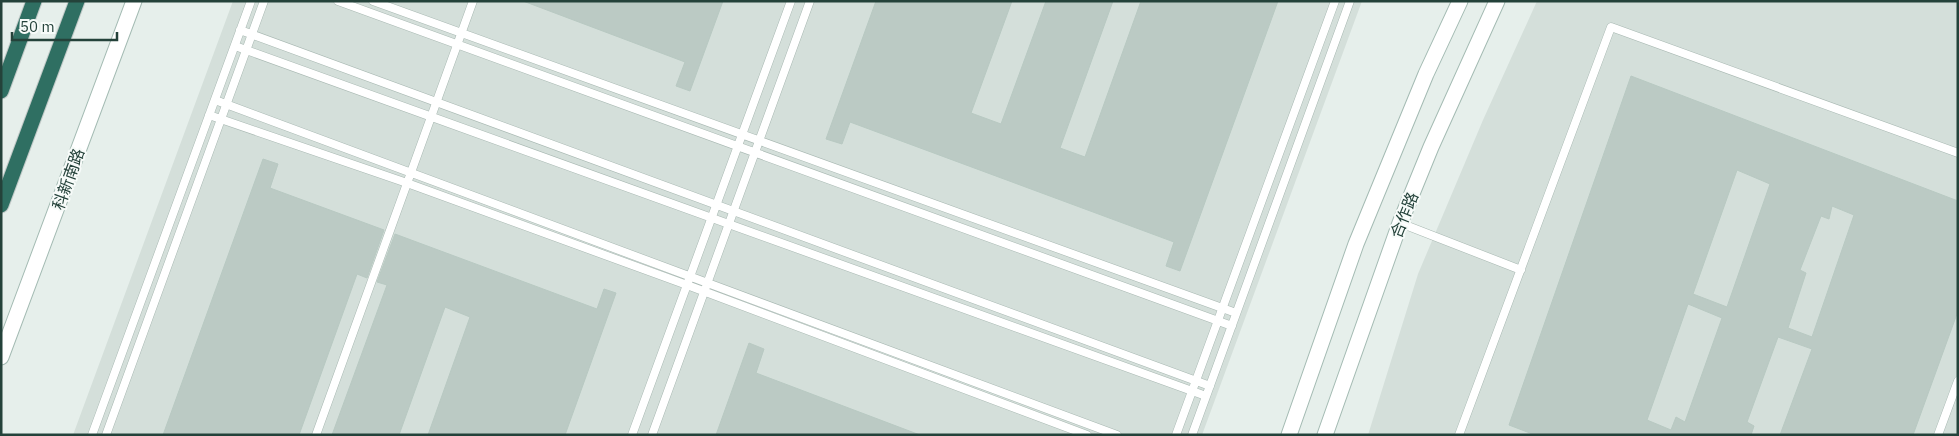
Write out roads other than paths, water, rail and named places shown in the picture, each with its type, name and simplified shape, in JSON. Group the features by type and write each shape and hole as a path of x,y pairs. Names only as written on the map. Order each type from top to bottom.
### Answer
{"highway":[{"path":"1,91 34,1"},
{"path":"1,205 77,1"}],"main road":[{"name":"科新南路","path":"1,357 134,1"},
{"name":"合作路","path":"1289,435 1356,244 1426,74 1460,1"},
{"name":"合作路","path":"1326,435 1400,224 1431,147 1497,1"}],"lane":[{"path":"92,435 251,1"},
{"path":"106,435 264,1"},
{"path":"338,1 1232,326"},
{"path":"373,1 1236,313"},
{"path":"316,435 474,1"},
{"path":"632,435 791,1"},
{"path":"652,435 810,1"},
{"path":"1176,435 1335,1"},
{"path":"1192,435 1350,1"},
{"path":"1459,435 1611,27 1958,153"},
{"path":"240,30 1210,386"},
{"path":"235,46 1206,396"},
{"path":"215,100 1117,435"},
{"path":"210,115 687,285 1087,435"},
{"path":"1400,224 1521,270"},
{"path":"1938,435 1958,381"}]}
